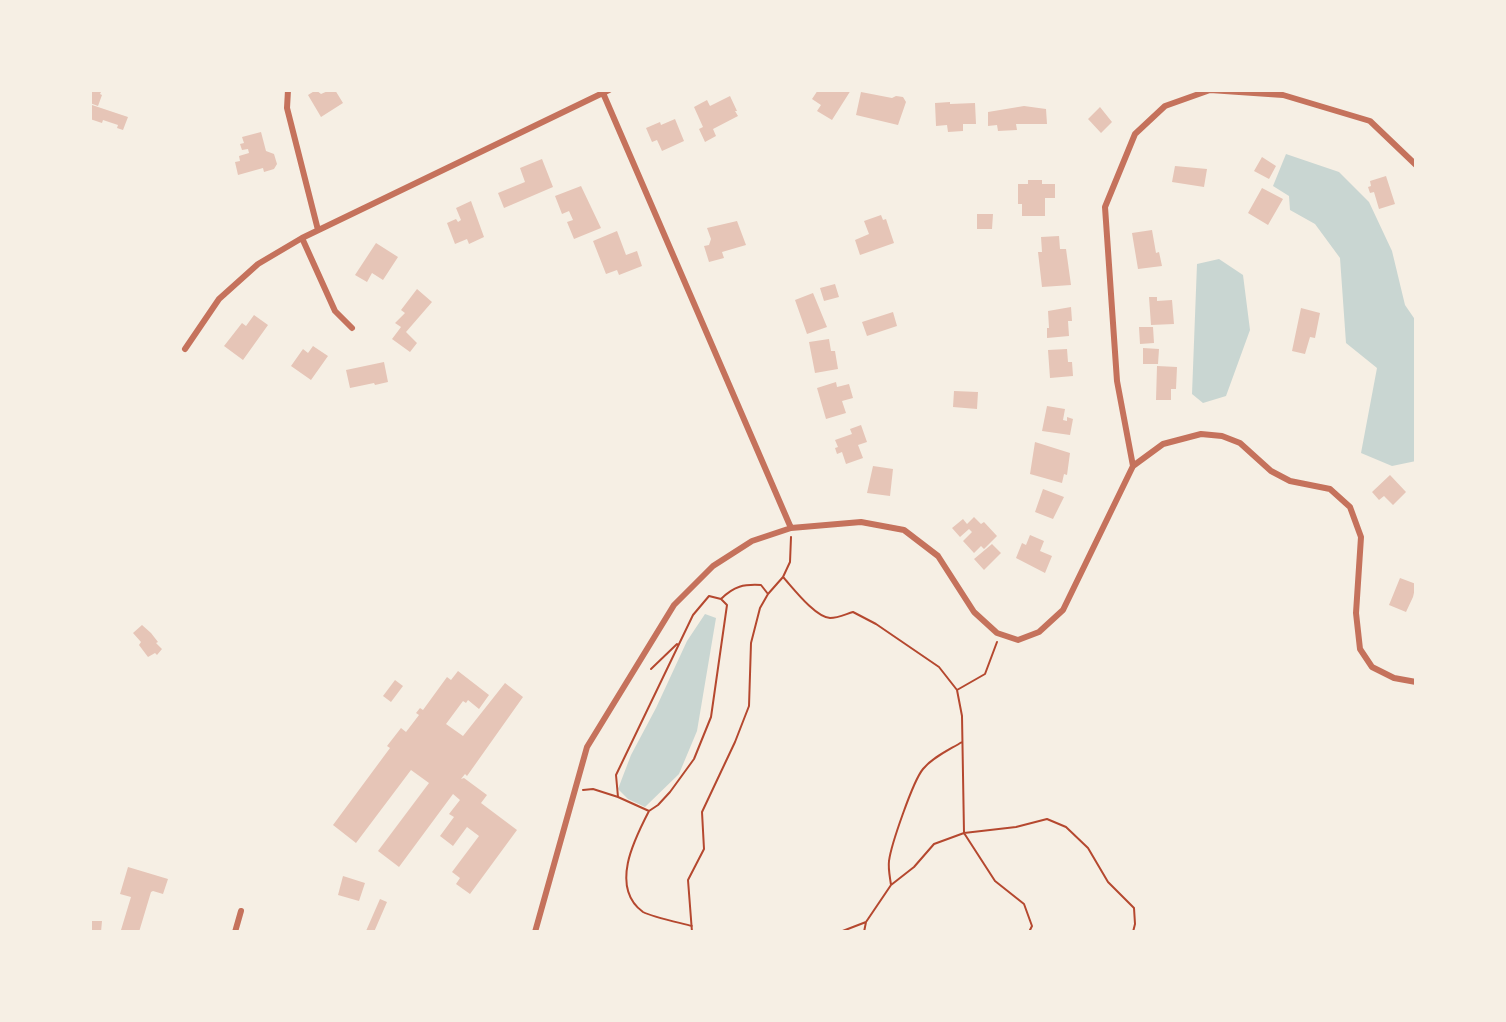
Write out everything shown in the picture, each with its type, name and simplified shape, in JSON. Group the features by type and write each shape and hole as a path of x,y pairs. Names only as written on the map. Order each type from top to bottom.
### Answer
{"street":[{"path":"288,90 287,108 318,230"},
{"path":"1133,466 1117,381 1105,207 1135,134 1165,106 1210,90 1283,94 1370,121 1416,165"},
{"path":"184,349 219,300 258,264 318,230 606,91 791,528"},
{"path":"302,238 335,311 352,328"},
{"path":"535,932 587,747 674,605 713,566 752,541 791,528 861,522 904,530 938,556 974,612 999,634 1018,640 1039,632 1063,610 1133,466 1163,444 1201,434 1222,436 1240,443 1271,471 1290,481 1330,489 1350,507 1361,537 1356,613 1360,649 1372,667 1394,678 1416,682"},
{"path":"235,932 241,911"}],"path":[{"path":"692,932 688,880 704,849 702,812 749,706 751,643 760,608 768,594 783,577 790,562 791,528"},
{"path":"783,577 814,610 824,617 833,618 853,612 876,624 939,667 957,690 962,716 964,833 995,881 1024,904 1032,926 1029,932"},
{"path":"721,599 729,591 743,584 761,585 768,594"},
{"path":"618,797 616,776 693,615 709,596 721,599 727,605 711,717 694,759 670,792 649,811 631,846 626,876 631,898 644,912 692,926"},
{"path":"957,690 985,674 999,634"},
{"path":"651,669 680,642"},
{"path":"891,885 888,863 895,836 915,784 923,769 940,755 962,742"},
{"path":"575,790 593,789 649,811"},
{"path":"864,932 866,922 891,885 914,867 934,844 964,833 1016,827 1047,819 1066,827 1088,848 1108,882 1134,908 1133,932"},
{"path":"840,932 866,922"}],"shaded area":[{"path":"1286,154 1339,172 1369,202 1392,251 1405,305 1416,321 1416,461 1392,466 1361,453 1377,368 1346,343 1340,258 1315,224 1290,210 1289,196 1273,186"},
{"path":"1219,259 1243,275 1250,330 1226,396 1203,403 1192,394 1197,264"},
{"path":"705,614 716,618 697,731 679,774 645,807 628,799 618,789 631,755 687,641"}],"building":[{"path":"90,90 102,90 98,106 90,103"},
{"path":"316,90 321,94 335,90 343,103 321,117 308,95"},
{"path":"818,90 851,90 832,120 817,111 821,105 812,99"},
{"path":"861,92 892,98 903,97 906,102 898,125 856,115"},
{"path":"730,96 738,116 713,129 716,136 705,142 699,129 703,127 694,107 707,100 710,106"},
{"path":"950,102 950,104 975,103 976,124 963,124 963,131 948,132 947,125 936,126 935,103"},
{"path":"92,105 128,117 123,130 117,128 118,125 103,120 102,123 90,119"},
{"path":"1024,106 1046,109 1047,124 1016,124 1017,130 998,131 997,125 988,126 988,112"},
{"path":"1100,107 1112,122 1101,133 1088,119"},
{"path":"675,119 684,141 662,151 657,140 652,142 646,128"},
{"path":"261,132 266,151 274,154 277,164 274,169 264,172 263,168 238,175 235,162 240,161 239,156 249,153 248,149 242,150 240,144 244,143 242,137"},
{"path":"1262,157 1276,166 1269,179 1254,171"},
{"path":"542,159 553,187 504,208 498,193 525,182 520,168"},
{"path":"1175,166 1207,169 1204,187 1172,182"},
{"path":"1386,176 1395,204 1379,209 1374,192 1370,193 1368,187 1371,186 1370,181"},
{"path":"1028,180 1042,180 1042,184 1055,184 1055,198 1045,198 1045,216 1022,216 1022,204 1018,204 1018,184 1028,184"},
{"path":"581,186 601,228 574,239 567,222 573,220 569,211 562,214 555,196"},
{"path":"1262,188 1283,199 1268,225 1248,213"},
{"path":"471,201 484,237 469,244 467,239 455,244 447,223 456,219 458,222 461,220 456,208"},
{"path":"977,214 993,214 992,229 977,229"},
{"path":"881,215 883,220 886,219 894,243 860,255 855,240 869,234 864,221"},
{"path":"737,221 746,245 722,252 724,258 709,262 704,246 709,245 711,239 707,228"},
{"path":"1152,230 1156,253 1159,252 1162,266 1138,269 1132,233"},
{"path":"617,231 626,255 637,251 642,266 619,275 617,270 606,274 593,241"},
{"path":"1059,236 1060,249 1066,249 1071,285 1042,287 1038,252 1042,252 1041,237"},
{"path":"376,243 398,257 383,280 372,273 367,282 355,275"},
{"path":"835,284 839,297 824,301 820,288"},
{"path":"417,289 432,302 406,332 417,343 410,352 392,339 401,327 395,323 405,313 401,310"},
{"path":"813,293 827,327 807,334 795,300"},
{"path":"1149,297 1157,297 1157,301 1172,300 1174,324 1151,325"},
{"path":"1071,307 1072,321 1068,321 1069,336 1047,338 1048,311"},
{"path":"1301,308 1320,313 1315,338 1310,337 1305,354 1292,351"},
{"path":"893,312 897,326 867,336 862,322"},
{"path":"254,315 268,325 243,360 224,346 242,323 246,326"},
{"path":"1139,327 1153,327 1154,343 1140,344"},
{"path":"829,339 831,351 835,351 838,369 815,373 809,342"},
{"path":"313,346 328,356 311,380 291,366 303,349 308,353"},
{"path":"1143,348 1159,349 1158,364 1143,364"},
{"path":"1067,349 1068,362 1072,362 1073,376 1050,378 1048,350"},
{"path":"384,362 388,382 350,388 346,370"},
{"path":"1157,366 1177,367 1176,389 1171,389 1171,400 1156,400"},
{"path":"836,382 837,387 849,384 853,398 842,401 846,413 826,419 817,388"},
{"path":"954,391 978,392 977,409 953,407"},
{"path":"1047,406 1065,409 1063,420 1067,421 1067,417 1073,419 1070,435 1042,431"},
{"path":"861,425 867,442 858,445 863,458 846,464 842,452 837,454 835,448 838,447 835,440 852,434 850,429"},
{"path":"1035,442 1070,453 1067,475 1064,474 1062,483 1030,474"},
{"path":"873,466 893,469 890,496 867,493"},
{"path":"1390,475 1406,492 1393,505 1384,496 1379,500 1372,492"},
{"path":"1043,489 1064,497 1053,519 1035,512"},
{"path":"974,517 981,524 984,522 997,536 984,549 981,546 974,553 963,541 972,532 969,529 960,537 952,528 963,519 967,524"},
{"path":"1030,535 1044,541 1040,551 1052,556 1045,573 1016,558 1022,543 1026,545"},
{"path":"992,544 1001,553 984,570 974,559"},
{"path":"1400,578 1416,584 1406,612 1389,605"},
{"path":"142,625 162,649 157,655 155,653 148,657 139,645 141,642 133,633"},
{"path":"458,671 489,695 479,709 468,700 466,703 463,701 446,724 463,736 505,683 523,697 467,776 465,774 461,779 464,778 487,795 481,803 517,830 470,894 456,884 460,878 452,872 479,836 467,827 453,846 440,836 454,817 449,814 460,800 453,794 399,867 378,851 429,783 411,770 356,843 333,825 390,748 387,746 401,728 406,732 419,715 416,713 420,708 423,710 447,677 451,680"},
{"path":"395,680 403,686 391,702 383,696"},
{"path":"128,867 168,879 163,894 151,892 139,932 121,930 131,897 120,894"},
{"path":"343,876 365,883 359,901 338,895"},
{"path":"380,899 387,902 374,932 366,931"},
{"path":"90,921 102,921 101,932 90,932"}]}
